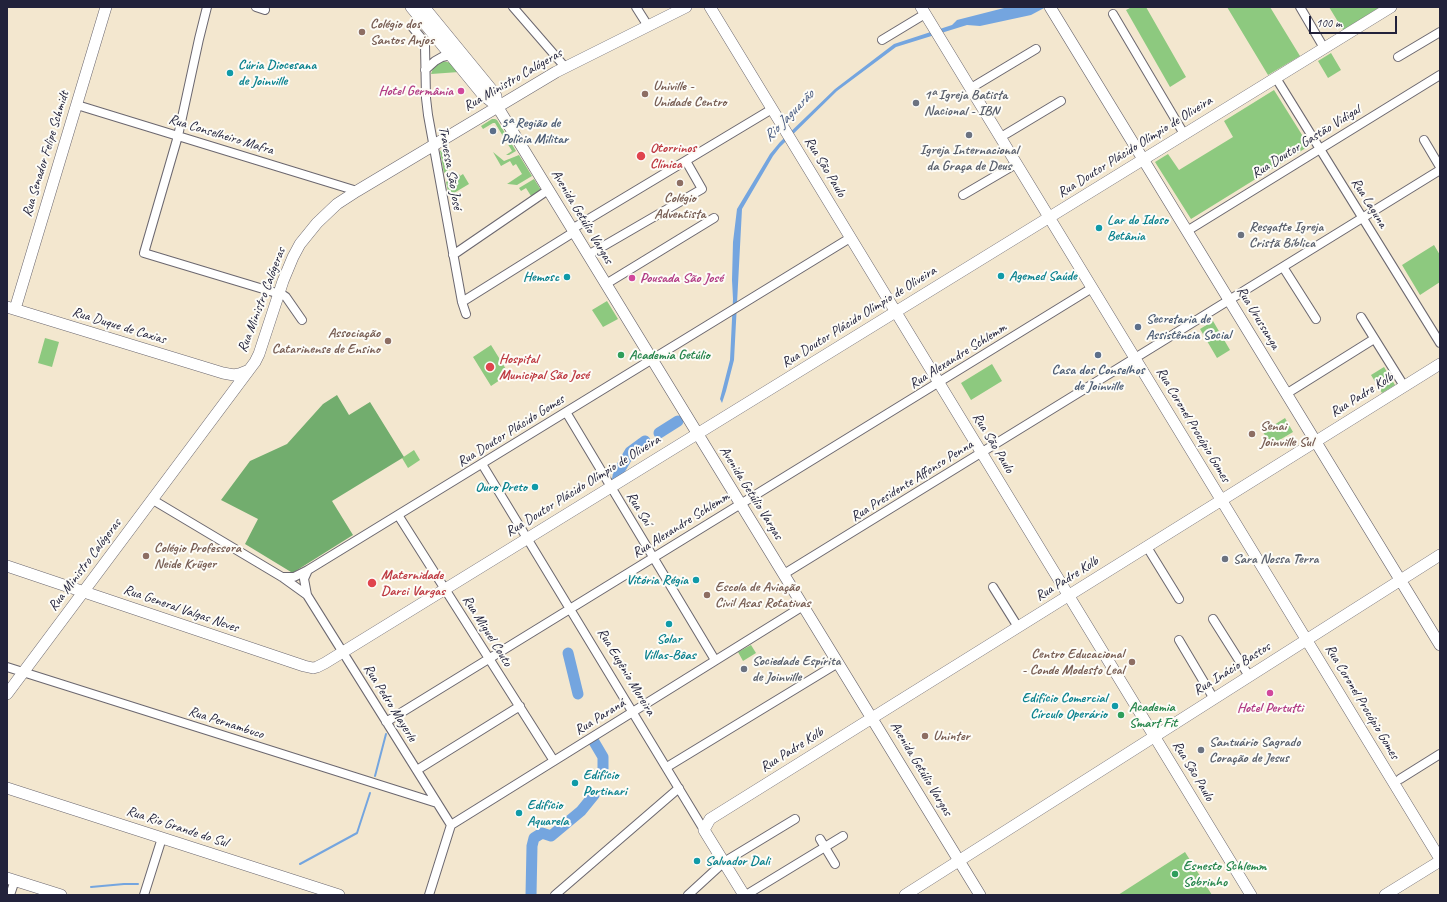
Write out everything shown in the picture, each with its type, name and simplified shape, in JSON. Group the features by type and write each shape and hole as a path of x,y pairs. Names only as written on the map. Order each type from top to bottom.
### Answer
{"main road":[{"name":"Rua Senador Felipe Schmidt","path":"11,308 77,104 106,7"},
{"path":"410,7 483,95 497,106"},
{"path":"424,7 492,90 496,96 497,106"},
{"name":"Rua Ministro Calógeras","path":"7,694 250,369 259,354 278,294 293,257 309,232 327,213 357,191 497,106 565,67 648,26 673,10 686,7"},
{"name":"Rua São Paulo","path":"710,7 1252,895"},
{"name":"Rua Urussanga","path":"1050,7 1440,645"},
{"name":"Rua Doutor Plácido Olímpio de Oliveira","path":"343,652 1391,7"},
{"name":"Rua Coronel Procópio Gomes","path":"925,9 1016,164 1052,216 1309,638 1440,860"},
{"name":"Rua Coronel Procópio Gomes","path":"943,38 976,86 1006,134 1092,288 1138,357"},
{"name":"Avenida Getúlio Vargas","path":"497,106 980,895"},
{"name":"Rua Duque de Caxias","path":"11,308 223,373 234,375 250,369"},
{"name":"Rua Padre Kolb","path":"704,830 710,819 1440,364"},
{"path":"223,373 230,386 230,397"},
{"name":"Rua Inácio Bastos","path":"905,895 1440,555"},
{"name":"Rua General Valgas Neves","path":"7,566 308,667 313,668 321,665 343,652"},
{"name":"Rua Coronel Procópio Gomes","path":"1309,638 1400,779 1440,846"},
{"name":"Rua Rio Grande do Sul","path":"7,788 339,895"},
{"name":"Rua Eugênio Moreira","path":"704,830 745,895"},
{"path":"1390,894 1440,860"},
{"path":"11,879 61,895"}],"street":[{"path":"207,7 198,39 178,136 144,253 286,297 302,320"},
{"path":"256,7 266,10"},
{"path":"514,7 565,67"},
{"path":"636,7 648,26"},
{"path":"1300,7 1324,48"},
{"path":"882,40 925,9"},
{"path":"1113,14 1184,134"},
{"name":"Travessa São José","path":"413,28 424,42 426,98 433,145 462,302 466,314"},
{"path":"1398,57 1440,32"},
{"path":"976,86 1036,50"},
{"path":"426,70 434,61 451,55"},
{"name":"Rua Doutor Gastão Vidigal","path":"1186,231 1440,75"},
{"name":"Rua Laguna","path":"1276,78 1440,343"},
{"path":"1006,134 1061,101"},
{"name":"Rua Conselheiro Mafra","path":"77,104 357,191"},
{"path":"462,302 573,231 772,109"},
{"path":"1424,140 1440,167"},
{"path":"588,255 702,189 686,161"},
{"path":"963,195 1016,164"},
{"name":"Rua Presidente Affonso Penna","path":"784,574 1440,170"},
{"path":"454,255 548,190"},
{"path":"606,284 714,218"},
{"name":"Rua Doutor Plácido Gomes","path":"282,578 294,577 308,570 850,238"},
{"path":"1283,267 1316,319"},
{"name":"Rua Alexandre Schlemm","path":"386,722 1092,288"},
{"path":"1361,318 1404,386"},
{"path":"1286,394 1374,339"},
{"name":"Rua Saí","path":"566,412 715,660"},
{"name":"Rua Eugênio Moreira","path":"482,464 704,830"},
{"path":"152,500 282,578 307,595"},
{"name":"Rua Miguel Couto","path":"398,515 554,761"},
{"path":"1147,547 1179,598"},
{"path":"307,595 304,579 308,570"},
{"path":"994,587 1018,627"},
{"name":"Rua Pedro Mayerle","path":"307,595 451,825"},
{"name":"Rua Paraná","path":"451,825 803,606"},
{"path":"1214,619 1249,676"},
{"path":"1179,640 1214,699"},
{"path":"666,767 838,663"},
{"name":"Rua Pernambuco","path":"7,667 437,803"},
{"path":"417,770 520,706"},
{"path":"1400,779 1440,754"},
{"path":"555,895 679,788"},
{"path":"698,819 710,819"},
{"path":"688,895 724,862 795,819"},
{"path":"429,895 451,825"},
{"path":"745,895 843,836"},
{"path":"144,895 162,838"},
{"path":"820,839 835,864"},
{"path":"10,895 11,879"}],"green space":[{"path":"1132,7 1146,7 1186,77 1170,87 1126,10"},
{"path":"1227,7 1270,7 1300,56 1268,75"},
{"path":"1329,7 1380,7 1343,30"},
{"path":"1331,53 1341,70 1328,78 1318,61"},
{"path":"442,61 452,63 459,72 431,74 434,65"},
{"path":"1274,90 1309,146 1191,219 1155,162 1168,154 1179,170 1233,137 1224,121"},
{"path":"492,119 497,120 516,151 506,155 512,151 495,123 483,129 481,126"},
{"path":"447,146 449,150 442,155 450,169 444,173 440,151"},
{"path":"493,152 504,161 519,155 532,176 517,185 507,184 522,174 516,164 513,166 510,161 501,166"},
{"path":"459,174 460,176 463,174 469,184 449,196 446,182"},
{"path":"534,179 541,190 531,196 526,188 521,191 519,188"},
{"path":"1434,245 1440,255 1440,282 1420,295 1402,265"},
{"path":"607,301 618,319 603,327 592,310"},
{"path":"1213,321 1230,350 1217,358 1200,329"},
{"path":"45,338 59,342 52,367 38,363"},
{"path":"491,345 509,374 491,386 473,357"},
{"path":"992,364 1002,381 971,400 961,383"},
{"path":"1384,367 1395,385 1382,393 1371,375"},
{"path":"337,395 349,415 370,402 404,457 332,501 353,535 294,572 291,572 245,544 258,519 221,500 250,461 287,444 323,404"},
{"path":"1285,418 1293,432 1271,445 1263,432"},
{"path":"414,450 420,460 408,468 402,458"},
{"path":"751,645 756,653 743,661 738,652"},
{"name":"Esnesto Schlemm Sobrinho","path":"1185,852 1212,895 1118,895"}],"water":[{"name":"Rio Jaguarão","path":"1008,7 1046,7 1031,15 980,26 967,25 896,47 837,91 780,147 773,156 742,209 734,360 722,403 720,399 730,360 733,299 733,242 737,209 770,154 780,142 835,89 894,44 952,25 957,20"}],"waterway":[{"name":"Rio Jaguarão","path":"659,433 678,421"},
{"name":"Rio Jaguarão","path":"617,482 619,471 630,452 645,441"},
{"name":"Rio Jaguarão","path":"568,653 578,694"},
{"path":"375,776 386,734"},
{"name":"Rio Jaguarão","path":"593,740 603,757 603,770"},
{"path":"300,864 357,833 370,793"},
{"name":"Rio Jaguarão","path":"531,895 532,846 534,838 542,833 551,836 581,811 594,795"},
{"path":"91,887 138,884"}],"place":[{"name":"Colégio dos Santos Anjos","path":"362,32"},
{"name":"Cúria Diocesana de Joinville","path":"230,73"},
{"name":"Hotel Germânia","path":"461,91"},
{"name":"Univille - Unidade Centro","path":"645,94"},
{"name":"1ª Igreja Batista Nacional - IBN","path":"916,103"},
{"name":"5ª Região de Polícia Militar","path":"493,131"},
{"name":"Igreja Internacional da Graça de Deus","path":"969,135"},
{"name":"Otorrinos Clínica","path":"641,156"},
{"name":"Colégio Adventista","path":"680,183"},
{"name":"Lar do Idoso Betânia","path":"1099,228"},
{"name":"Resgatte Igreja Cristã Bíblica","path":"1241,235"},
{"name":"Agemed Saúde","path":"1001,276"},
{"name":"Hemosc","path":"567,277"},
{"name":"Pousada São José","path":"632,278"},
{"name":"Secretaria de Assistência Social","path":"1138,327"},
{"name":"Associação Catarinense de Ensino","path":"388,341"},
{"name":"Academia Getúlio","path":"621,355"},
{"name":"Casa dos Conselhos de Joinville","path":"1098,355"},
{"name":"Hospital Municipal São José","path":"490,367"},
{"name":"Senai Joinville Sul","path":"1252,434"},
{"name":"Ouro Preto","path":"535,487"},
{"name":"Colégio Professora Neide Krüger","path":"146,556"},
{"name":"Sara Nossa Terra","path":"1225,559"},
{"name":"Vitória Régia","path":"696,580"},
{"name":"Maternidade Darci Vargas","path":"372,583"},
{"name":"Escola de Aviação Civil Asas Rotativas","path":"707,595"},
{"name":"Solar Villas-Bôas","path":"669,624"},
{"name":"Centro Educacional - Conde Modesto Leal","path":"1132,662"},
{"name":"Sociedade Espírita de Joinville","path":"744,669"},
{"name":"Hotel Pertutti","path":"1270,693"},
{"name":"Edifício Comercial Círculo Operário","path":"1115,706"},
{"name":"Academia Smart Fit","path":"1121,715"},
{"name":"Uninter","path":"925,736"},
{"name":"Santuário Sagrado Coração de Jesus","path":"1201,750"},
{"name":"Edifício Portinari","path":"575,783"},
{"name":"Edifício Aquarela","path":"519,813"},
{"name":"Salvador Dali","path":"697,861"},
{"name":"Esnesto Schlemm Sobrinho","path":"1175,874"}]}
